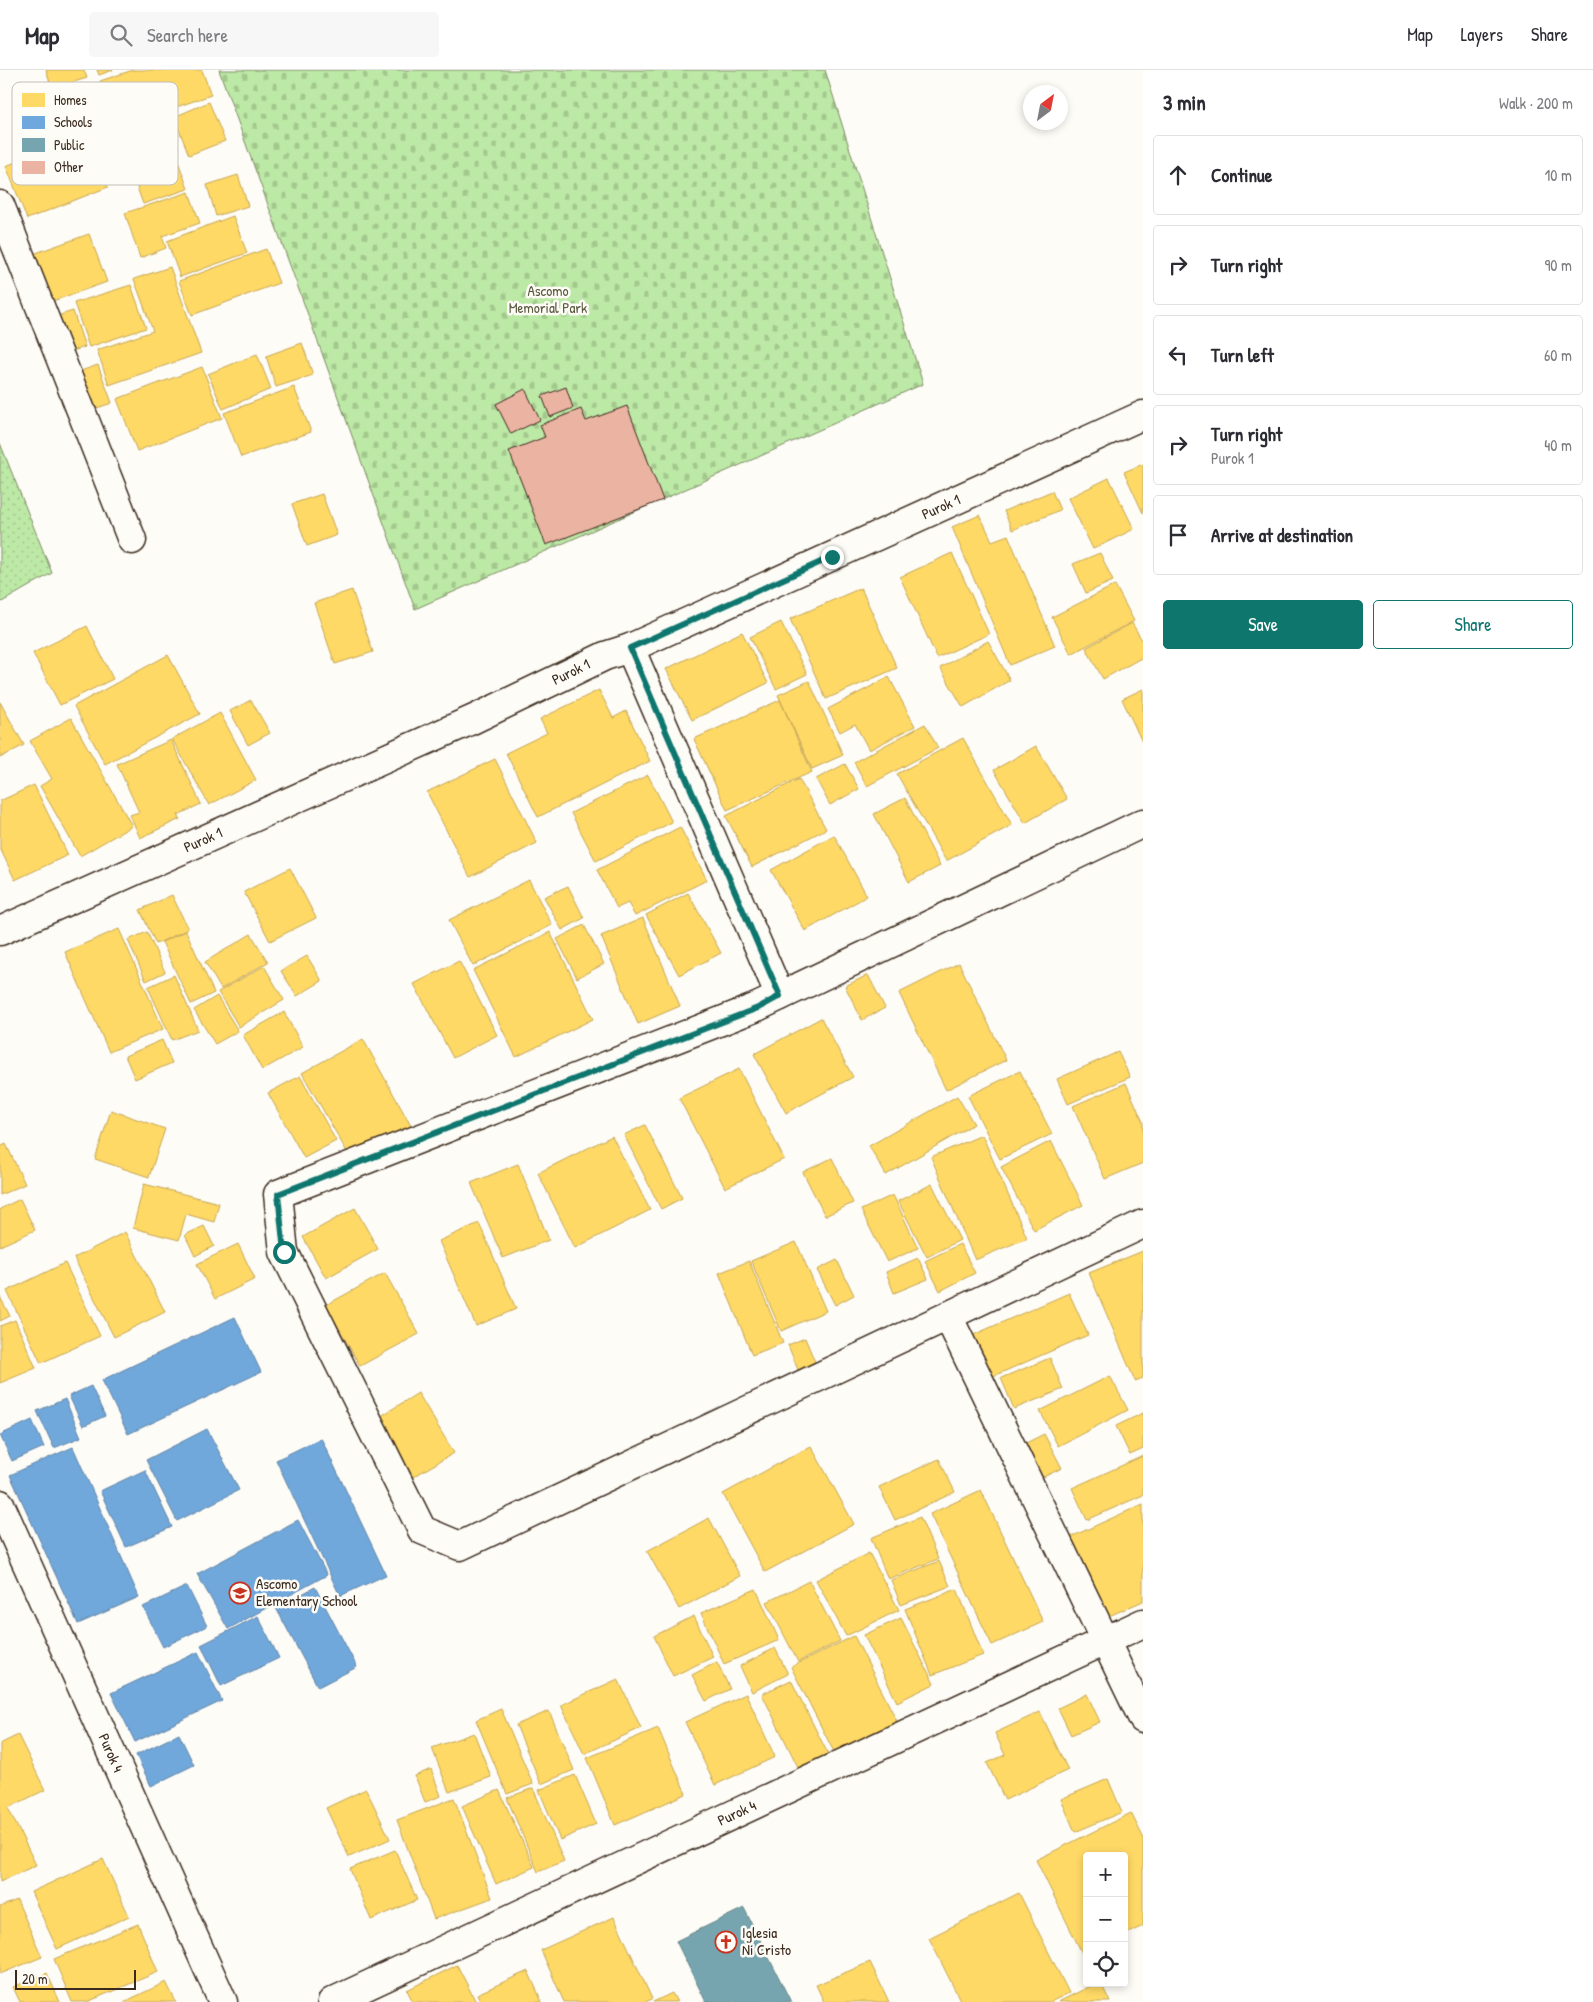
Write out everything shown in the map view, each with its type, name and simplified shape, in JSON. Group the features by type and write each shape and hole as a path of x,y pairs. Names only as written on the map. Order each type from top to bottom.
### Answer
{"street":[{"path":"0,205 8,248 132,540"},
{"name":"Purok 1","path":"0,931 481,716 605,656 630,648 1143,415"},
{"path":"630,648 780,996"},
{"path":"1143,823 758,1008 278,1194 284,1252 422,1530 460,1546 1143,1224"},
{"path":"948,1316 1107,1640 1143,1719"},
{"name":"Purok 4","path":"0,1504 223,2002"},
{"name":"Purok 4","path":"332,2002 1143,1624"}],"green space":[{"name":"Ascomo Memorial Park","path":"219,70 825,70 923,384 415,609"},
{"path":"0,443 52,573 0,603"}],"building: Homes":[{"path":"46,70 84,70 87,78 74,82 50,82"},
{"path":"97,70 113,70 99,75"},
{"path":"133,70 202,70 211,95 178,106 178,82 100,81"},
{"path":"209,102 225,141 189,155 178,127 178,115"},
{"path":"178,161 188,189 143,204 136,185 178,185"},
{"path":"12,164 12,181 6,166"},
{"path":"238,175 248,206 216,216 207,185"},
{"path":"14,185 107,185 108,187 27,219"},
{"path":"189,192 200,223 162,236 166,248 140,258 125,213"},
{"path":"233,216 247,253 180,277 167,241"},
{"path":"89,234 107,282 50,302 33,254"},
{"path":"266,249 279,283 192,315 179,281"},
{"path":"170,267 201,353 109,385 97,350 153,331 134,279"},
{"path":"131,285 146,328 89,347 74,303"},
{"path":"73,311 85,347 60,355 48,319"},
{"path":"302,343 313,375 276,387 266,356"},
{"path":"257,354 271,389 223,409 208,374"},
{"path":"98,365 112,403 82,413 69,375"},
{"path":"202,367 222,418 137,451 117,399"},
{"path":"294,387 311,432 241,457 224,413"},
{"path":"1143,464 1143,513 1124,472"},
{"path":"1109,478 1134,529 1093,549 1068,498"},
{"path":"1052,491 1060,510 1012,530 1004,511"},
{"path":"322,494 337,535 307,546 292,504"},
{"path":"980,515 992,541 1008,535 1055,646 1010,665 952,527"},
{"path":"952,553 989,634 937,658 900,577"},
{"path":"1100,553 1113,581 1086,593 1073,564"},
{"path":"1115,585 1134,621 1071,654 1052,617"},
{"path":"861,588 897,668 826,699 790,619"},
{"path":"352,590 373,652 335,664 314,603"},
{"path":"781,622 807,674 776,689 750,637"},
{"path":"1132,623 1143,642 1143,657 1103,679 1086,648"},
{"path":"87,626 113,679 60,705 33,653"},
{"path":"742,632 768,683 692,720 666,669"},
{"path":"988,641 1010,680 963,707 940,668"},
{"path":"168,655 200,714 105,764 74,706"},
{"path":"889,677 915,726 869,750 855,724 840,732 828,709"},
{"path":"809,681 843,755 812,769 778,695"},
{"path":"1143,689 1143,744 1122,699"},
{"path":"599,690 613,718 626,711 650,761 538,817 506,753 547,733 540,719"},
{"path":"251,700 270,733 248,745 230,711"},
{"path":"780,700 812,772 727,810 694,739"},
{"path":"0,702 24,745 0,758"},
{"path":"220,713 256,780 209,805 172,739"},
{"path":"71,718 132,826 80,856 40,786 52,779 30,741"},
{"path":"925,724 938,748 867,786 854,762"},
{"path":"963,738 1012,825 946,861 897,774"},
{"path":"171,740 201,804 178,815 180,819 140,838 130,815 139,812 117,764"},
{"path":"1036,746 1067,799 1025,823 994,770"},
{"path":"495,759 537,843 470,877 427,792"},
{"path":"845,764 859,789 830,805 816,779"},
{"path":"648,775 672,822 596,861 571,813"},
{"path":"799,779 826,829 752,867 726,816"},
{"path":"34,785 68,855 15,880 0,848 0,801"},
{"path":"905,798 940,866 909,882 874,814"},
{"path":"680,827 707,880 635,916 628,903 617,908 597,870"},
{"path":"834,835 867,896 805,931 771,870"},
{"path":"290,868 316,918 270,941 244,892"},
{"path":"529,880 552,925 473,966 449,920"},
{"path":"568,886 584,918 562,930 544,897"},
{"path":"688,893 721,953 679,975 646,915"},
{"path":"172,895 188,929 156,944 140,910"},
{"path":"643,918 680,1006 638,1024 601,936"},
{"path":"584,925 604,964 577,978 557,939"},
{"path":"119,929 163,1029 109,1052 65,952"},
{"path":"186,931 214,993 191,1004 162,942"},
{"path":"147,932 165,972 146,981 128,940"},
{"path":"550,932 593,1019 516,1057 473,970"},
{"path":"251,934 268,962 221,989 205,962"},
{"path":"307,956 322,981 297,996 281,971"},
{"path":"459,961 497,1035 453,1058 414,984"},
{"path":"959,963 1006,1060 946,1090 899,993"},
{"path":"264,966 284,1000 239,1027 218,992"},
{"path":"174,975 198,1030 172,1040 148,987"},
{"path":"868,975 885,1008 862,1020 845,986"},
{"path":"217,996 238,1031 215,1044 194,1010"},
{"path":"284,1012 303,1047 262,1070 243,1035"},
{"path":"821,1018 853,1077 786,1113 754,1054"},
{"path":"363,1039 411,1126 351,1159 302,1073"},
{"path":"162,1040 172,1063 135,1079 125,1056"},
{"path":"1118,1052 1130,1077 1068,1104 1057,1079"},
{"path":"739,1069 784,1159 725,1188 679,1098"},
{"path":"1020,1071 1052,1134 1000,1159 968,1096"},
{"path":"300,1076 336,1141 304,1158 268,1093"},
{"path":"1126,1083 1143,1122 1143,1163 1105,1179 1073,1106"},
{"path":"957,1096 974,1124 886,1175 869,1146"},
{"path":"111,1110 165,1129 149,1177 95,1159"},
{"path":"645,1125 682,1198 661,1209 624,1135"},
{"path":"982,1135 1027,1238 975,1260 931,1157"},
{"path":"612,1136 650,1210 575,1248 538,1173"},
{"path":"1051,1141 1083,1205 1034,1230 1001,1167"},
{"path":"6,1144 25,1184 0,1195 0,1147"},
{"path":"832,1158 853,1203 825,1216 803,1172"},
{"path":"518,1164 549,1240 503,1258 471,1183"},
{"path":"144,1184 219,1203 214,1222 186,1214 179,1240 133,1228"},
{"path":"932,1184 960,1240 927,1257 898,1201"},
{"path":"893,1195 918,1248 887,1262 861,1210"},
{"path":"20,1199 35,1230 0,1246 0,1209"},
{"path":"355,1208 378,1249 326,1278 303,1237"},
{"path":"479,1223 516,1309 476,1326 439,1241"},
{"path":"204,1226 214,1246 195,1256 185,1235"},
{"path":"125,1232 165,1312 114,1337 74,1258"},
{"path":"796,1242 826,1311 781,1331 751,1261"},
{"path":"238,1244 255,1279 215,1299 197,1264"},
{"path":"960,1244 975,1273 940,1291 925,1261"},
{"path":"1143,1251 1143,1378 1135,1381 1089,1273"},
{"path":"918,1258 928,1279 894,1293 886,1272"},
{"path":"837,1260 854,1295 835,1305 817,1270"},
{"path":"749,1261 783,1343 752,1355 719,1273"},
{"path":"65,1263 100,1336 41,1363 7,1291"},
{"path":"385,1273 419,1334 360,1366 326,1305"},
{"path":"1069,1293 1088,1335 989,1378 971,1336"},
{"path":"0,1297 10,1316 0,1321"},
{"path":"15,1320 36,1368 0,1383 0,1326"},
{"path":"805,1338 815,1362 798,1370 788,1345"},
{"path":"1050,1358 1063,1389 1014,1409 1001,1378"},
{"path":"1110,1376 1128,1410 1058,1446 1040,1411"},
{"path":"418,1393 454,1453 413,1477 378,1418"},
{"path":"1143,1413 1143,1449 1130,1455 1116,1426"},
{"path":"1044,1434 1062,1468 1033,1482 1016,1448"},
{"path":"811,1446 854,1524 765,1572 723,1494"},
{"path":"1143,1456 1143,1495 1087,1520 1072,1488"},
{"path":"939,1459 955,1492 895,1520 879,1487"},
{"path":"981,1490 1043,1622 992,1645 930,1514"},
{"path":"1143,1504 1143,1601 1100,1620 1062,1541"},
{"path":"920,1517 938,1559 888,1579 871,1538"},
{"path":"709,1518 740,1576 679,1609 647,1551"},
{"path":"869,1553 899,1610 846,1636 816,1580"},
{"path":"939,1561 950,1586 901,1605 891,1580"},
{"path":"809,1581 840,1641 798,1662 767,1602"},
{"path":"756,1589 779,1640 724,1664 701,1613"},
{"path":"957,1589 983,1655 932,1675 905,1609"},
{"path":"694,1616 713,1657 673,1676 654,1636"},
{"path":"901,1618 934,1684 897,1702 864,1635"},
{"path":"854,1636 897,1721 834,1752 791,1667"},
{"path":"775,1648 788,1674 752,1692 740,1666"},
{"path":"717,1662 730,1689 706,1701 692,1675"},
{"path":"618,1679 641,1728 584,1754 561,1705"},
{"path":"791,1680 828,1754 799,1769 762,1694"},
{"path":"746,1694 775,1757 715,1785 685,1722"},
{"path":"1087,1694 1100,1722 1071,1735 1058,1708"},
{"path":"501,1709 533,1784 507,1794 476,1720"},
{"path":"549,1711 574,1770 541,1784 516,1725"},
{"path":"1040,1712 1068,1770 1005,1800 987,1763 1005,1755 995,1733"},
{"path":"658,1728 686,1794 615,1825 587,1758"},
{"path":"474,1733 491,1777 449,1792 432,1748"},
{"path":"18,1735 45,1790 8,1808 36,1865 0,1882 0,1744"},
{"path":"431,1769 441,1796 425,1802 415,1776"},
{"path":"575,1775 596,1824 560,1840 539,1790"},
{"path":"1108,1779 1122,1812 1075,1832 1061,1799"},
{"path":"533,1788 564,1861 538,1872 507,1798"},
{"path":"366,1789 390,1839 349,1857 326,1808"},
{"path":"499,1790 534,1867 496,1884 462,1806"},
{"path":"454,1798 492,1898 434,1919 397,1820"},
{"path":"1131,1813 1143,1837 1143,1926 1128,1933 1128,1852 1083,1852 1083,1955 1036,1860"},
{"path":"395,1850 417,1900 371,1920 350,1869"},
{"path":"103,1859 129,1916 57,1949 31,1892"},
{"path":"1019,1893 1069,1993 1050,2002 961,2002 929,1938"},
{"path":"17,1900 42,1957 0,1974 0,1907"},
{"path":"614,1917 652,1999 645,2002 564,2002 541,1950"},
{"path":"138,1924 158,1972 87,2002 72,2002 54,1959"},
{"path":"870,1962 889,2002 824,2002 816,1985"},
{"path":"457,1965 476,2002 413,2002 407,1990"},
{"path":"528,1971 542,2002 481,2002 477,1994"},
{"path":"47,1973 60,2002 20,2002 13,1987"},
{"path":"166,1982 176,2002 124,2002"},
{"path":"1089,1987 1103,1987 1110,2002 1058,2002"},
{"path":"672,1993 677,2002 653,2002"}],"building: Schools":[{"path":"235,1317 261,1372 128,1434 102,1380"},
{"path":"91,1386 105,1416 83,1426 69,1396"},
{"path":"65,1399 81,1437 54,1448 37,1411"},
{"path":"32,1420 44,1447 12,1461 0,1435"},
{"path":"207,1429 239,1490 177,1521 146,1460"},
{"path":"321,1438 386,1575 340,1596 276,1460"},
{"path":"73,1447 139,1597 78,1624 10,1475"},
{"path":"145,1470 172,1527 126,1547 100,1491"},
{"path":"298,1520 327,1575 228,1629 197,1574"},
{"path":"187,1586 207,1626 163,1647 143,1607"},
{"path":"315,1587 357,1667 318,1687 276,1608"},
{"path":"258,1616 279,1658 221,1686 201,1645"},
{"path":"198,1652 222,1701 135,1742 111,1693"},
{"path":"179,1734 194,1765 151,1786 136,1755"}],"building: Public":[{"path":"744,1908 791,2002 706,2002 676,1941"}],"building: Other":[{"path":"566,387 573,408 550,417 542,396"},
{"path":"525,389 540,420 511,434 496,404"},
{"path":"627,406 663,500 546,545 509,451 545,437 540,425 581,409 586,421"}],"place":[{"name":"Ascomo Elementary School","path":"240,1593"},
{"name":"Iglesia Ni Cristo","path":"726,1942"}],"route":[{"path":"284,1252 278,1194 758,1008 780,996 630,648 832,557"}]}
